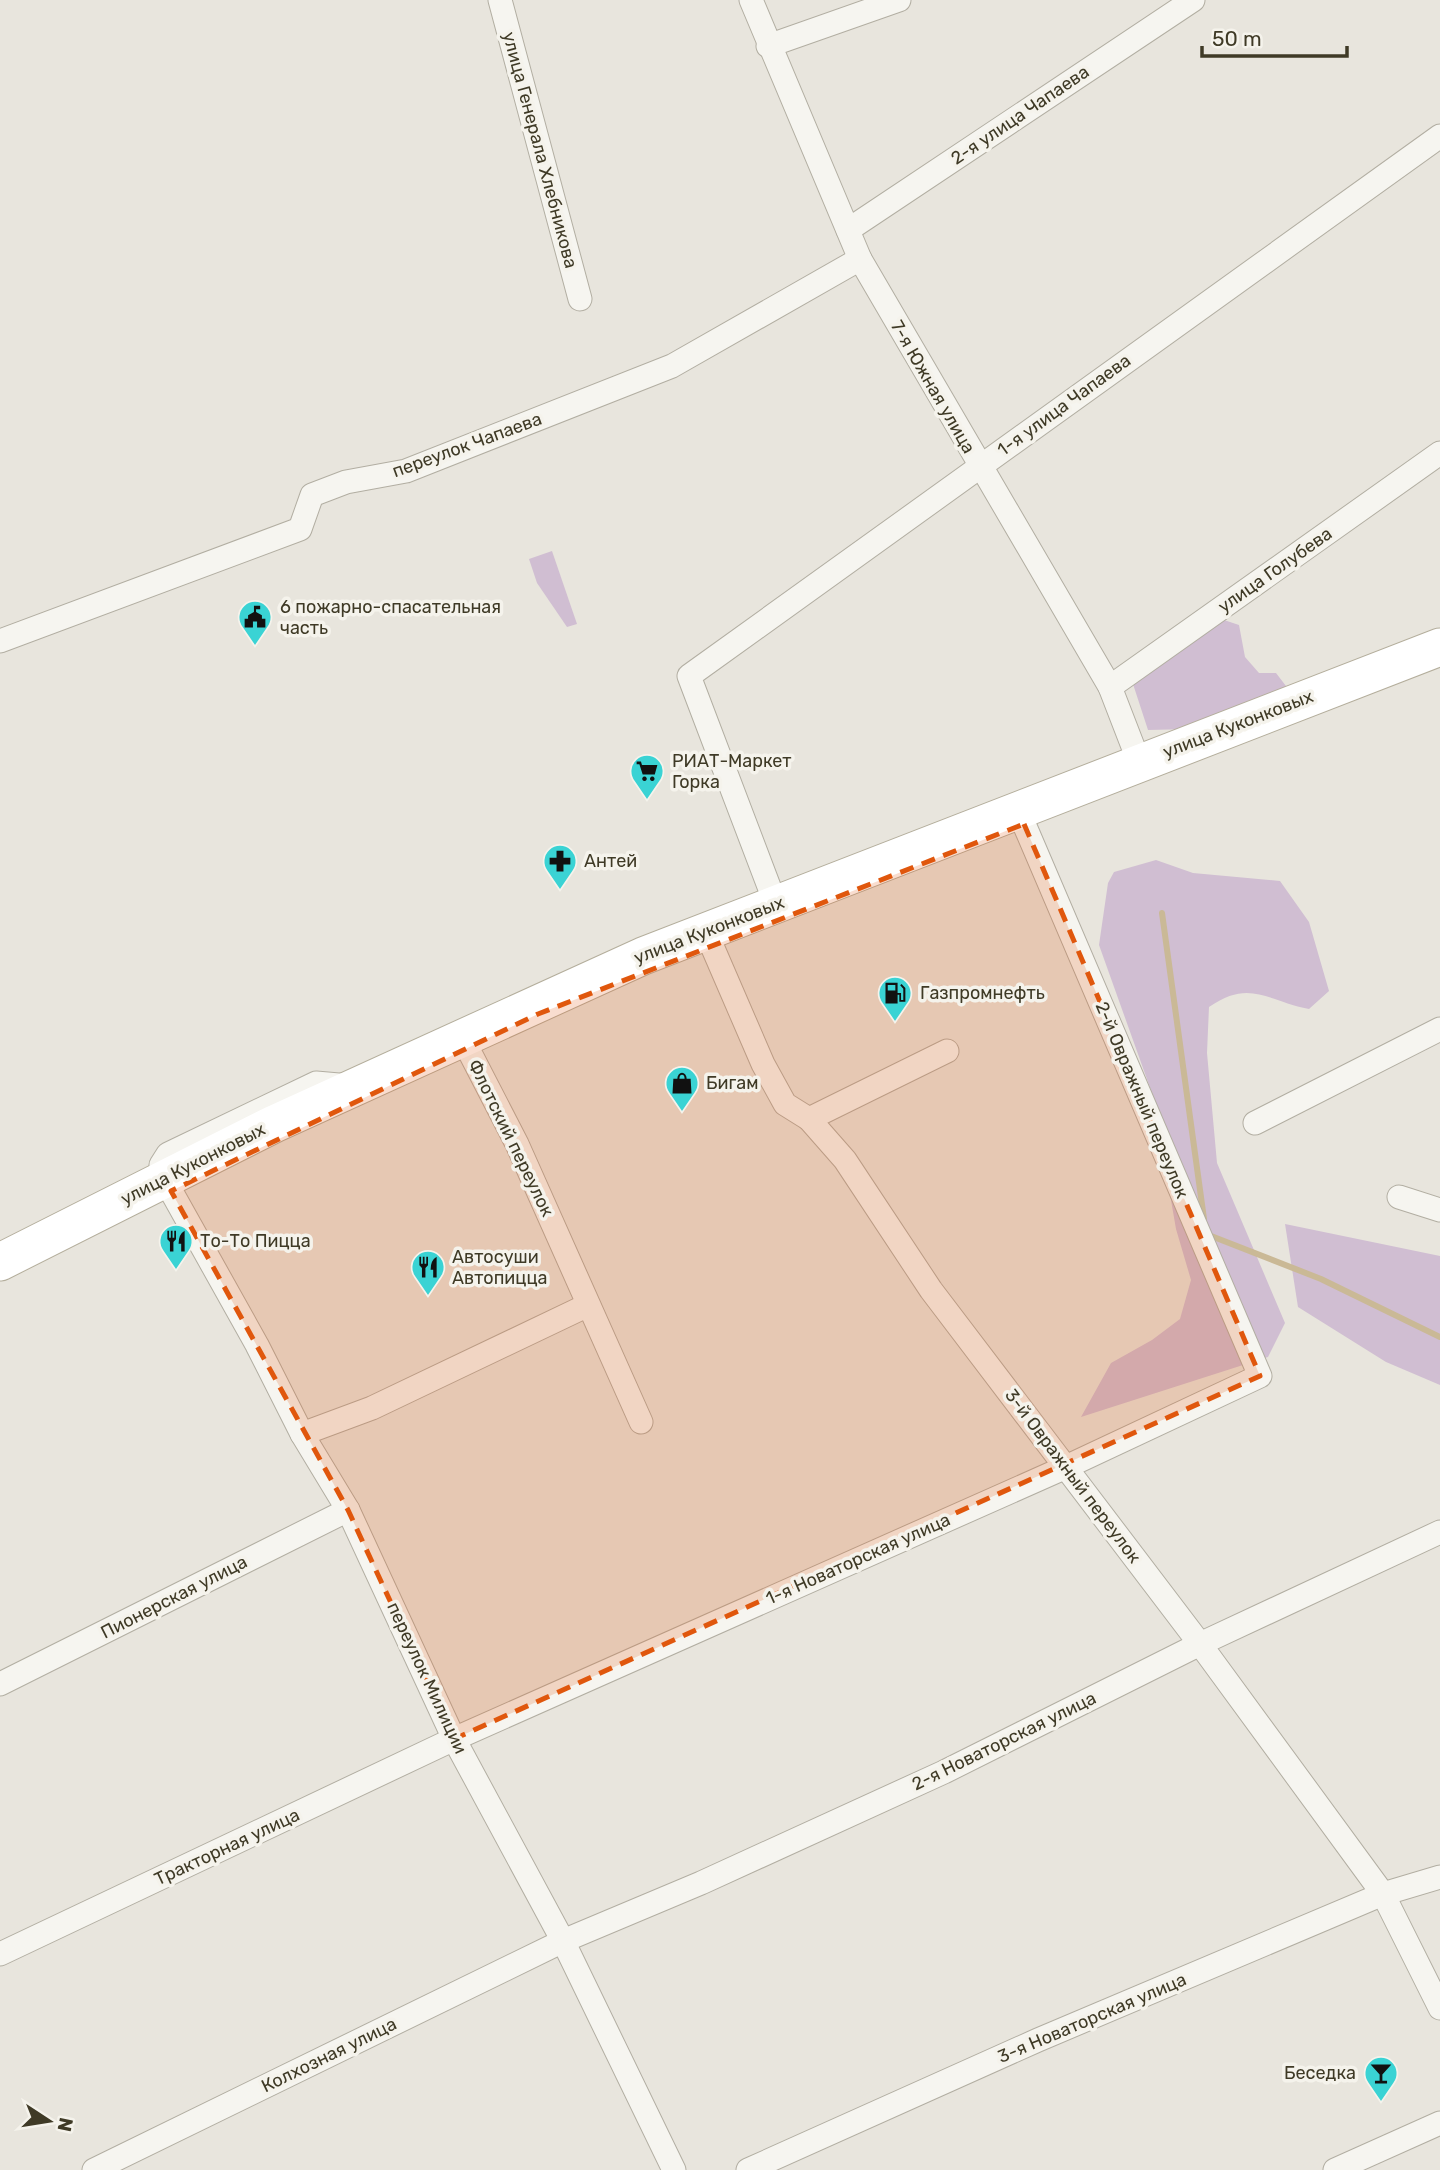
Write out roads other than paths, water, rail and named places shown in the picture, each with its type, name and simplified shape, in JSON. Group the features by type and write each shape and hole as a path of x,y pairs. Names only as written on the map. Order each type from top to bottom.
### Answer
{"main road":[{"name":"улица Куконковых","path":"0,1277 168,1184 353,1087 643,956 1440,647"},
{"name":"улица Куконковых","path":"0,1262 538,1014 1440,664"}],"street":[{"name":"улица Генерала Хлебникова","path":"500,0 580,299"},
{"name":"7-я Южная улица","path":"751,0 768,46 860,259 978,466 1110,687 1139,762"},
{"path":"768,46 899,0"},
{"name":"2-я улица Чапаева","path":"848,230 1193,0"},
{"name":"1-я улица Чапаева","path":"776,905 689,676 1440,136"},
{"name":"переулок Чапаева","path":"0,641 300,529 312,495 346,482 406,471 673,366 860,259"},
{"name":"улица Голубева","path":"1110,687 1440,453"},
{"name":"2-й Овражный переулок","path":"1024,824 1260,1376"},
{"name":"3-й Овражный переулок","path":"712,946 763,1064 785,1104 809,1119 845,1160 931,1290 1200,1644 1383,1894 1440,2008"},
{"path":"1255,1123 1440,1029"},
{"name":"Флотский переулок","path":"467,1047 517,1144 641,1422"},
{"path":"809,1119 947,1051"},
{"name":"переулок Милиции","path":"168,1184 257,1345 302,1434 348,1510 454,1739 564,1941 670,2169"},
{"path":"1399,1197 1440,1210"},
{"path":"302,1434 372,1408 588,1305"},
{"name":"1-я Новаторская улица","path":"454,1739 1066,1467 1260,1376"},
{"name":"Пионерская улица","path":"0,1684 348,1510"},
{"name":"2-я Новаторская улица","path":"564,1941 701,1883 944,1772 1200,1644 1440,1532"},
{"name":"Тракторная улица","path":"0,1955 454,1739"},
{"name":"3-я Новаторская улица","path":"748,2170 1038,2040 1383,1894 1440,1877"},
{"name":"Колхозная улица","path":"94,2170 564,1941"},
{"path":"1335,2170 1440,2123"}],"waterway":[{"path":"1162,913 1204,1219"},
{"path":"1206,1234 1321,1279 1440,1337"}],"place":[{"name":"6 пожарно-спасательная часть","path":"255,647"},
{"name":"РИАТ-Маркет Горка","path":"647,801"},
{"name":"Антей","path":"560,891"},
{"name":"Газпромнефть","path":"895,1023"},
{"name":"Бигам","path":"682,1113"},
{"name":"То-То Пицца","path":"176,1271"},
{"name":"Автосуши Автопицца","path":"428,1297"},
{"name":"Беседка","path":"1381,2103"}]}
